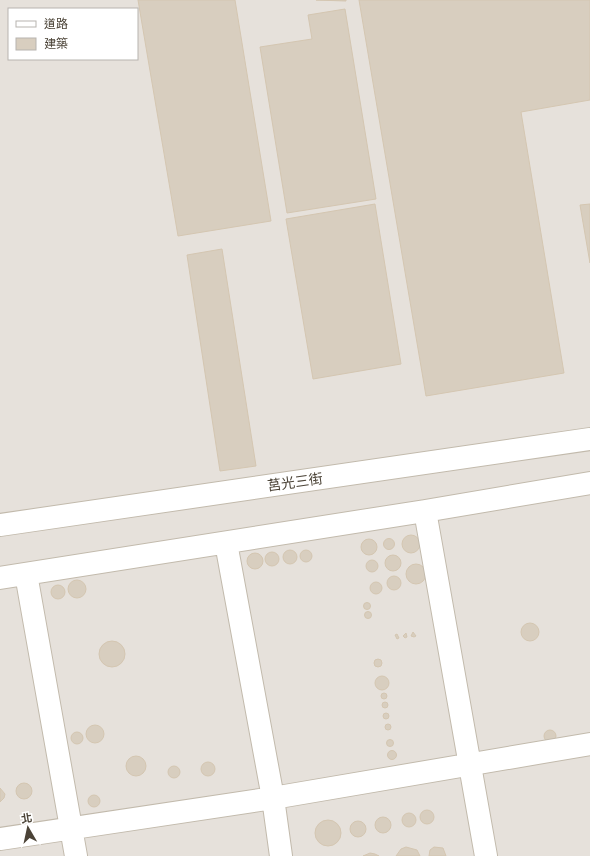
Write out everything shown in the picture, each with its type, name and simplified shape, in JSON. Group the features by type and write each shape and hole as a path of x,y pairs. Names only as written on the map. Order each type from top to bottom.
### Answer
{"street":[{"name":"莒光三街","path":"0,525 590,439"},
{"path":"0,578 590,484"},
{"path":"425,511 486,856"},
{"path":"226,543 273,798 280,856"},
{"path":"26,574 76,856"},
{"path":"0,840 273,798 590,744"}],"shaded area":[{"path":"0,0 590,0 590,856 0,856"}],"building":[{"path":"138,0 235,0 271,221 178,236"},
{"path":"316,0 346,0 346,1"},
{"path":"359,0 590,0 590,100 521,112 564,373 426,396"},
{"path":"345,9 376,199 287,213 260,47 312,39 308,15"},
{"path":"375,204 401,364 313,379 286,219"},
{"path":"590,204 590,263 580,205"},
{"path":"222,249 256,466 220,471 187,255"},
{"path":"407,535 415,535 420,540 418,551 415,553 407,553 402,548 402,540"},
{"path":"389,538 393,540 395,544 393,548 389,550 385,548 383,544 385,540"},
{"path":"366,539 372,539 377,544 375,553 372,555 366,555 361,550 361,544"},
{"path":"290,550 295,552 297,557 295,562 290,564 285,562 283,557 285,552"},
{"path":"304,550 308,550 312,556 308,562 304,562 300,558 300,554"},
{"path":"272,552 277,554 279,559 277,564 272,566 267,564 265,559 267,554"},
{"path":"255,553 262,558 263,561 258,568 255,569 248,564 247,561 252,554"},
{"path":"393,555 399,557 401,563 399,569 393,571 387,569 385,563 387,557"},
{"path":"370,560 374,560 378,566 374,572 370,572 366,568 366,564"},
{"path":"416,564 423,567 426,574 423,581 416,584 409,581 406,574 409,567"},
{"path":"391,576 397,576 401,580 401,586 397,590 391,590 387,586 387,580"},
{"path":"77,580 83,583 86,589 83,595 77,598 71,595 68,589 71,583"},
{"path":"376,582 380,584 382,588 380,592 376,594 372,592 370,588 372,584"},
{"path":"58,585 63,587 65,592 63,597 58,599 53,597 51,592 53,587"},
{"path":"367,603 370,606 367,609 364,606"},
{"path":"368,612 371,615 368,618 365,615"},
{"path":"530,623 536,626 539,632 536,638 530,641 524,638 521,632 524,626"},
{"path":"413,632 416,636 414,637 411,636"},
{"path":"406,633 407,637 405,638 403,636"},
{"path":"112,641 121,645 125,654 121,663 112,667 103,663 99,654 103,645"},
{"path":"376,659 380,659 382,663 380,667 376,667 374,665 374,661"},
{"path":"382,676 387,678 389,683 387,688 382,690 377,688 375,683 377,678"},
{"path":"384,693 387,696 384,699 381,696"},
{"path":"385,702 388,705 385,708 382,705"},
{"path":"386,713 389,716 386,719 383,716"},
{"path":"388,724 391,727 388,730 385,727"},
{"path":"95,725 101,728 104,734 101,740 95,743 89,740 86,734 89,728"},
{"path":"548,730 552,730 556,736 552,742 548,742 544,738 544,734"},
{"path":"75,732 79,732 83,738 79,744 75,744 71,740 71,736"},
{"path":"390,740 393,743 390,746 387,743"},
{"path":"392,750 397,755 392,760 387,755"},
{"path":"132,756 140,756 146,762 146,770 140,776 132,776 126,770 126,762"},
{"path":"208,762 213,764 215,769 213,774 208,776 203,774 201,769 203,764"},
{"path":"172,766 176,766 180,772 176,778 172,778 168,774 168,770"},
{"path":"24,783 30,785 32,791 30,797 24,799 18,797 16,791 18,785"},
{"path":"0,788 5,794 4,798 0,802"},
{"path":"96,795 99,796 99,806 92,807 89,806 88,799 89,796"},
{"path":"424,810 430,810 434,814 434,820 430,824 424,824 420,820 420,814"},
{"path":"406,813 412,813 416,817 416,823 412,827 406,827 402,823 402,817"},
{"path":"383,817 390,822 391,825 386,832 383,833 376,828 375,825 380,818"},
{"path":"328,820 337,824 341,833 337,842 328,846 319,842 315,833 319,824"},
{"path":"358,821 364,823 366,829 364,835 358,837 352,835 350,829 352,823"},
{"path":"406,847 417,850 420,856 396,856 401,849"},
{"path":"434,847 443,848 446,856 429,856 430,850"},
{"path":"370,853 375,854 379,856 363,856"}]}
